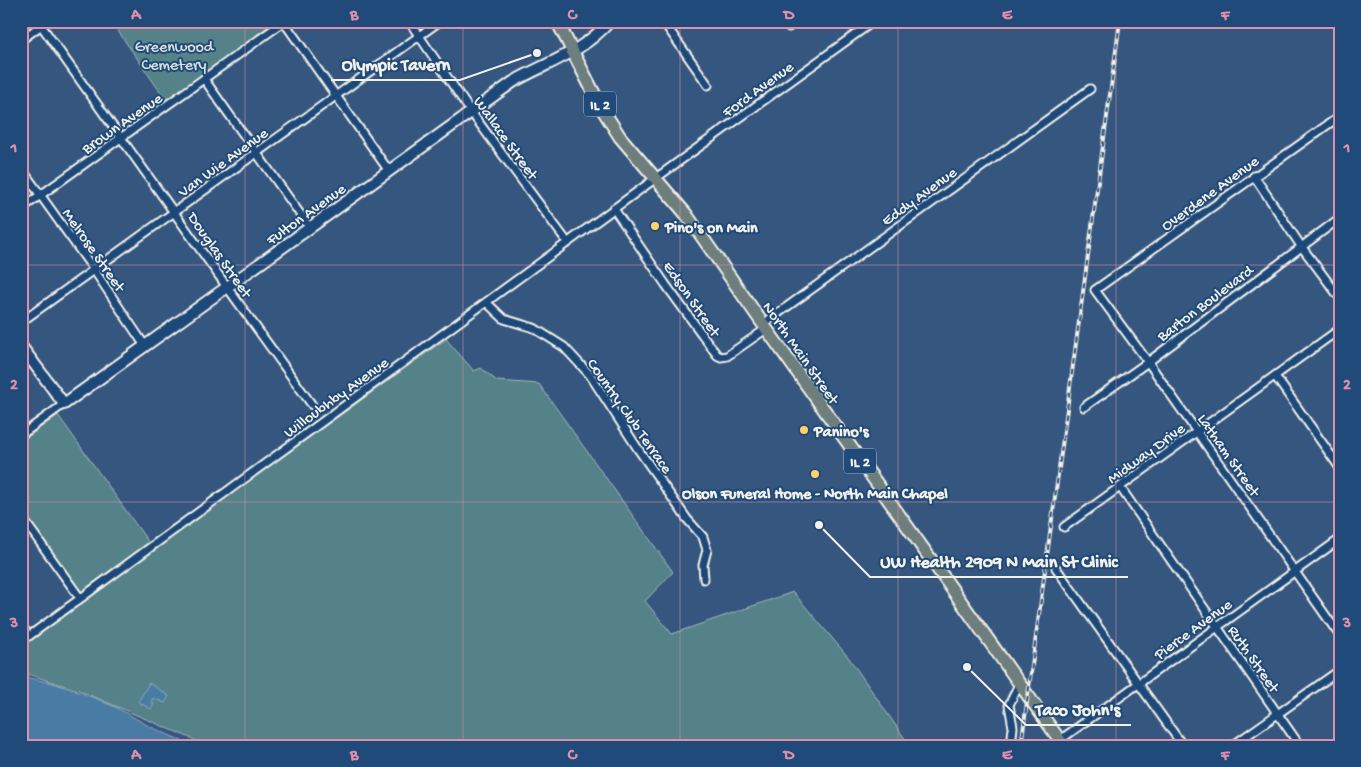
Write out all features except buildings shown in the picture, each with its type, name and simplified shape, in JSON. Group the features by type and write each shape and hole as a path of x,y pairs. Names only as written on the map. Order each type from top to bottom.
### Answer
{"main road":[{"name":"North Main Street","path":"557,21 620,138 686,214 1062,743"}],"street":[{"name":"Wallace Street","path":"409,21 471,112 568,243"},
{"name":"Van Wie Avenue","path":"21,322 440,21"},
{"name":"Fulton Avenue","path":"21,435 513,82 589,42 610,21"},
{"path":"664,21 708,85"},
{"name":"Ford Avenue","path":"656,178 874,21"},
{"path":"284,22 389,171"},
{"name":"Brown Avenue","path":"21,209 284,22"},
{"path":"21,40 42,23"},
{"name":"Douglas Street","path":"42,23 121,139 312,405"},
{"path":"204,79 310,228"},
{"name":"Eddy Avenue","path":"764,326 1090,89"},
{"name":"Overdene Avenue","path":"1095,290 1340,116"},
{"name":"Melrose Street","path":"21,168 94,270 145,346"},
{"path":"1254,176 1301,246 1340,298"},
{"name":"Willoubhby Avenue","path":"21,626 29,636 656,178"},
{"name":"Edson Street","path":"614,209 717,355 721,357 728,356 764,326"},
{"name":"Barton Boulevard","path":"1084,407 1148,362 1340,218"},
{"name":"Latham Street","path":"1095,290 1148,362 1340,636"},
{"name":"Country Club Terrace","path":"487,303 504,319 534,328 564,347 590,375 687,519 703,536 707,550 703,565 704,579"},
{"name":"Midway Drive","path":"1064,528 1340,329"},
{"path":"21,346 64,404"},
{"path":"1275,376 1340,468"},
{"name":"Ruth Street","path":"1120,488 1300,746"},
{"path":"21,516 80,598"},
{"name":"Pierce Avenue","path":"1062,743 1216,627 1340,538"},
{"path":"1056,568 1183,746"},
{"path":"1232,746 1340,670"},
{"path":"1011,746 1013,727 1009,705 1019,684"}],"green space":[{"name":"Greenwood Cemetery","path":"111,21 276,21 166,100"},
{"path":"446,339 474,371 481,368 497,381 539,384 673,572 645,601 672,634 793,592 849,658 910,746 209,746 78,690 21,672 21,645"},
{"path":"58,415 149,543 81,592 21,509 21,442"}],"water":[{"path":"21,676 56,684 97,699 193,746 21,746"},
{"path":"149,683 169,696 165,703 153,698 151,702 154,704 151,709 138,702"}],"railway":[{"path":"1021,746 1120,21"}],"place":[{"name":"Olympic Tavern","path":"537,53"},
{"name":"Pino's on Main","path":"655,226"},
{"name":"Panino's","path":"804,430"},
{"name":"Olson Funeral Home - North Main Chapel","path":"815,474"},
{"name":"UW Health 2909 N Main St Clinic","path":"819,525"},
{"name":"Taco John's","path":"967,667"}]}
